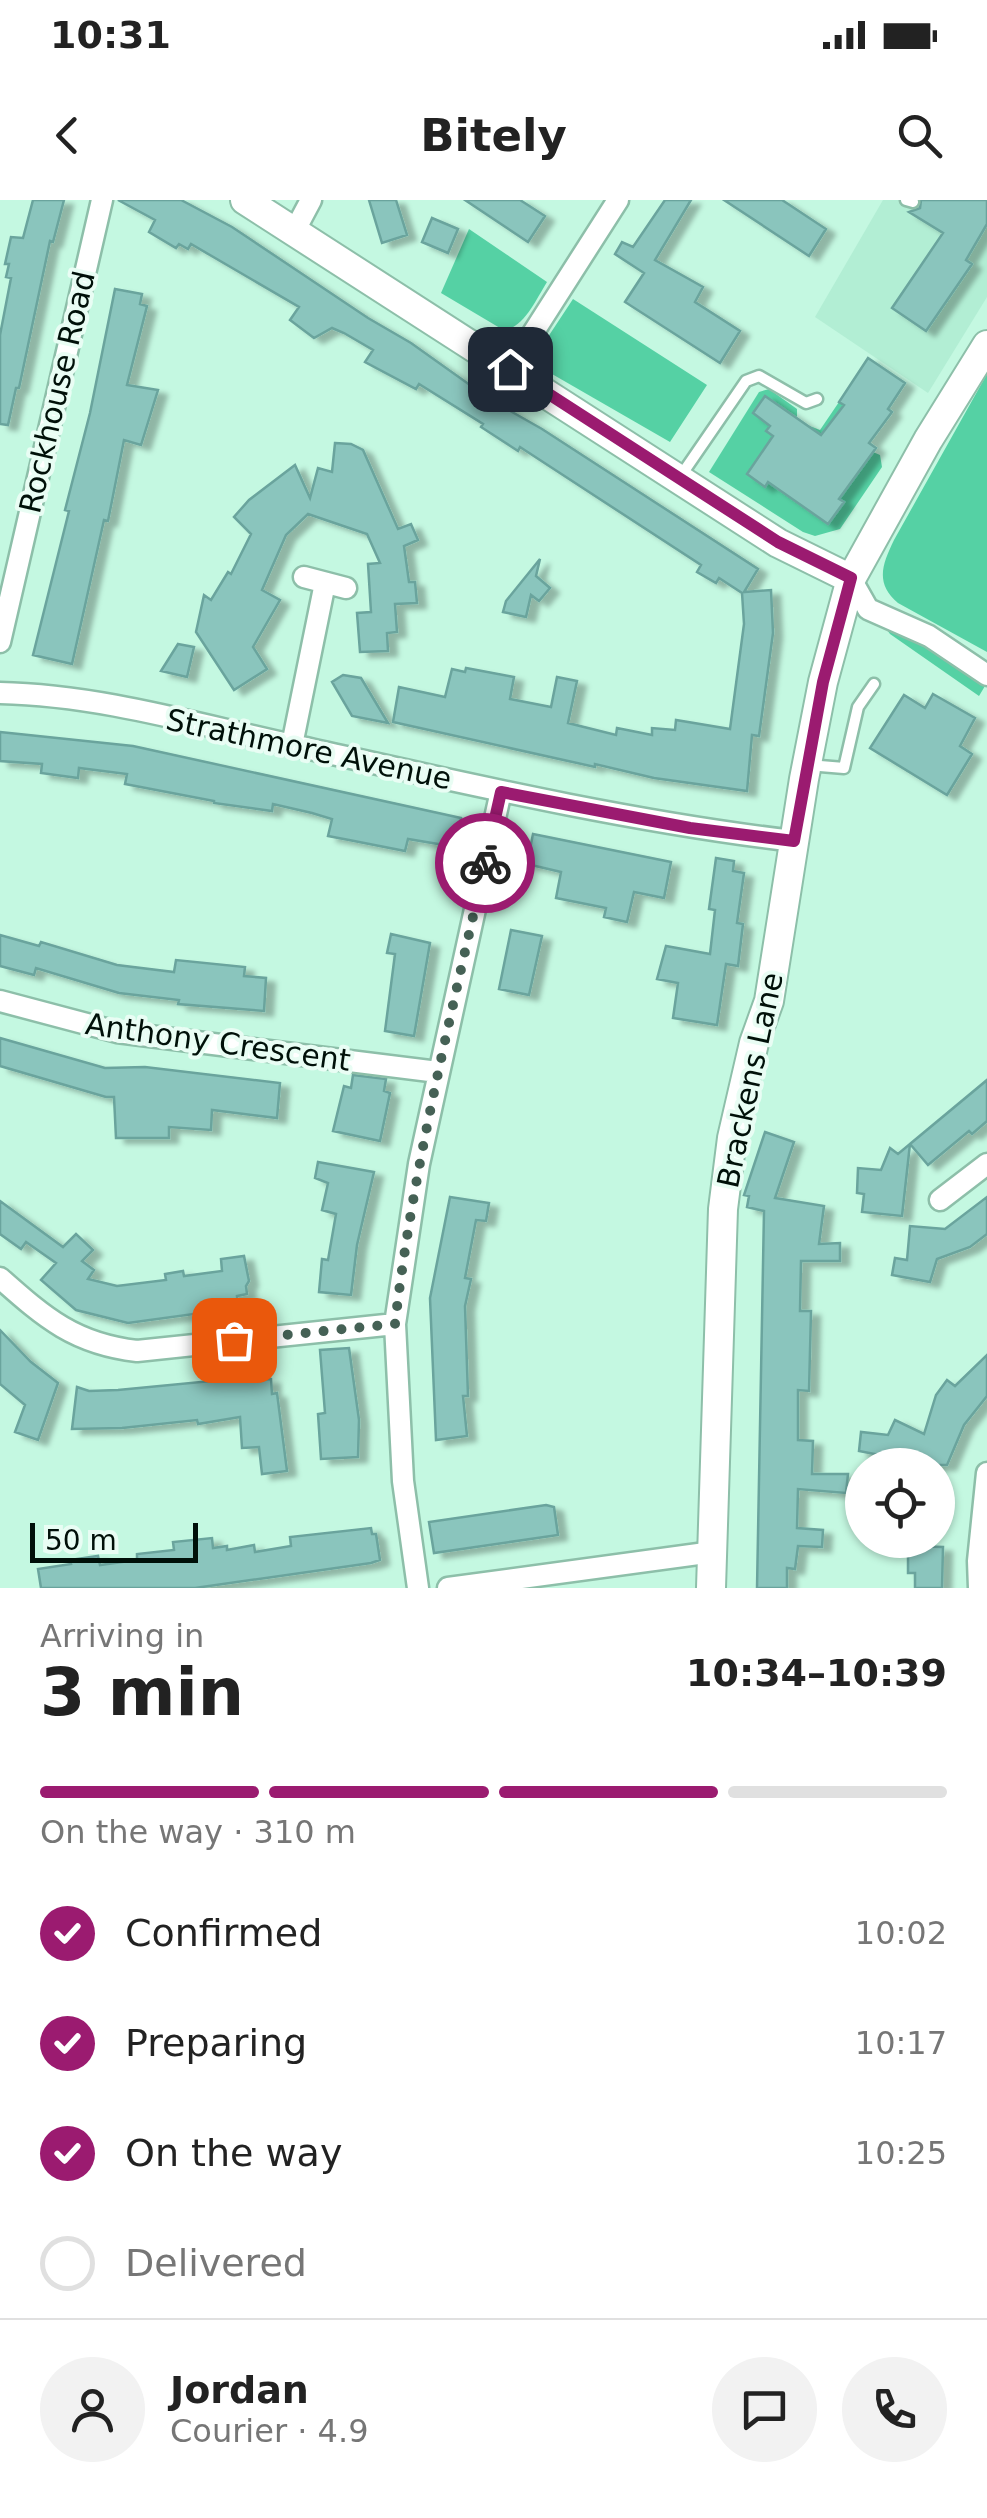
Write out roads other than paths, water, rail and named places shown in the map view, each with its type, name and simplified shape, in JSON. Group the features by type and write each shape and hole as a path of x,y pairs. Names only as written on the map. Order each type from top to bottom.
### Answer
{"street":[{"name":"Rockhouse Road","path":"0,642 102,200"},
{"path":"245,200 778,542 851,578 868,609 928,636 987,675"},
{"path":"294,232 311,200"},
{"path":"510,369 618,200"},
{"name":"Brackens Lane","path":"711,1588 723,1209 734,1128 754,1043 769,1001 823,682 851,578 928,440 987,346"},
{"path":"292,745 325,583"},
{"name":"Strathmore Avenue","path":"0,694 84,699 501,792 690,828 794,841"},
{"path":"418,1588 403,1481 395,1324 406,1235 438,1072 501,792"},
{"name":"Anthony Crescent","path":"0,1001 117,1032 438,1072"},
{"path":"940,1200 987,1164"},
{"path":"0,1278 46,1319 106,1348 137,1351 395,1324"},
{"path":"979,1588 987,1473"},
{"path":"448,1588 713,1552"}],"lane":[{"path":"679,478 746,381 759,376 806,402 817,400"},
{"path":"807,765 844,768 858,707 874,684"}]}
